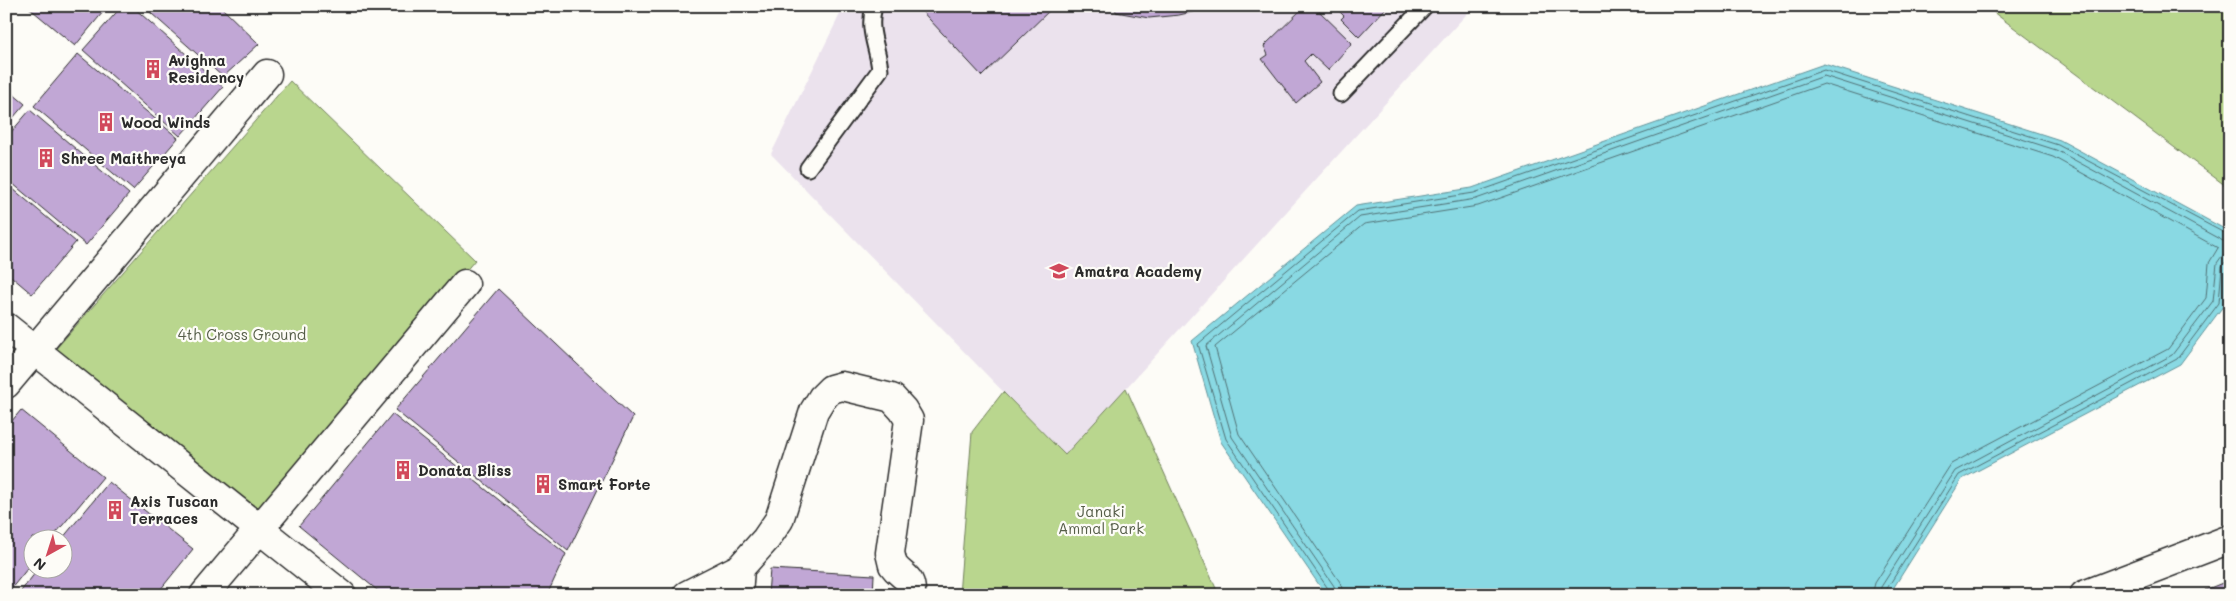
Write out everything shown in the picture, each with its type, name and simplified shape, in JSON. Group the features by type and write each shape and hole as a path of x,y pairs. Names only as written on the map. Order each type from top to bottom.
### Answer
{"street":[{"path":"6,384 267,74"},
{"path":"204,595 465,284"},
{"path":"6,327 342,595"},
{"path":"687,595 740,568 766,539 779,520 814,411 822,398 831,390 842,386 892,398 909,420 890,553 893,565 907,577 912,586 911,595"},
{"path":"2084,595 2230,539"},
{"path":"738,595 740,568"}],"lane":[{"path":"808,168 880,70 870,22 874,6"},
{"path":"1341,94 1425,6"}],"shaded area":[{"name":"Amatra Academy","path":"844,6 1474,6 1065,455 771,154"}],"green space":[{"path":"1985,6 2230,6 2230,189"},
{"name":"4th Cross Ground","path":"290,81 475,260 257,517 54,351"},
{"name":"Janaki Ammal Park","path":"1126,388 1219,595 959,595 972,432 1003,392 1065,455"}],"water":[{"path":"1824,64 2060,140 2230,232 2224,305 2180,364 1962,479 1889,595 1326,595 1221,442 1192,341 1356,206 1472,188"}],"building":[{"path":"27,6 108,6 75,46"},
{"name":"Avighna Residency","path":"122,6 132,6 223,87 180,136 83,50"},
{"path":"143,6 220,6 259,44 223,77"},
{"path":"917,6 1054,6 982,76"},
{"path":"1115,6 1219,6 1179,15 1149,18 1116,12"},
{"path":"1305,6 1320,6 1317,9 1352,43 1328,70 1311,54 1304,61 1320,82 1296,103 1262,59 1268,55 1264,46"},
{"path":"1334,6 1382,6 1385,9 1359,37 1341,19 1344,16"},
{"name":"Wood Winds","path":"78,54 178,138 133,190 34,106"},
{"path":"6,88 25,104 6,126"},
{"name":"Shree Maithreya","path":"30,110 129,194 86,245 6,178 6,138"},
{"path":"6,183 76,242 32,294 6,272"},
{"name":"Smart Forte","path":"498,289 633,417 568,551 395,410"},
{"path":"21,410 103,477 60,528 22,528 22,575 6,595 6,428"},
{"name":"Donata Bliss","path":"392,414 566,554 547,595 383,595 299,526"},
{"name":"Axis Tuscan Terraces","path":"109,482 193,549 156,595 18,595 31,578 72,578 71,528"},
{"path":"770,569 874,575 873,595 768,595"},
{"path":"2230,580 2230,595 2207,595 2205,590"}],"place":[{"name":"Avighna Residency","path":"153,69"},
{"name":"Wood Winds","path":"106,122"},
{"name":"Shree Maithreya","path":"46,158"},
{"name":"Amatra Academy","path":"1059,271"},
{"name":"Donata Bliss","path":"403,470"},
{"name":"Smart Forte","path":"543,484"},
{"name":"Axis Tuscan Terraces","path":"115,510"}]}
